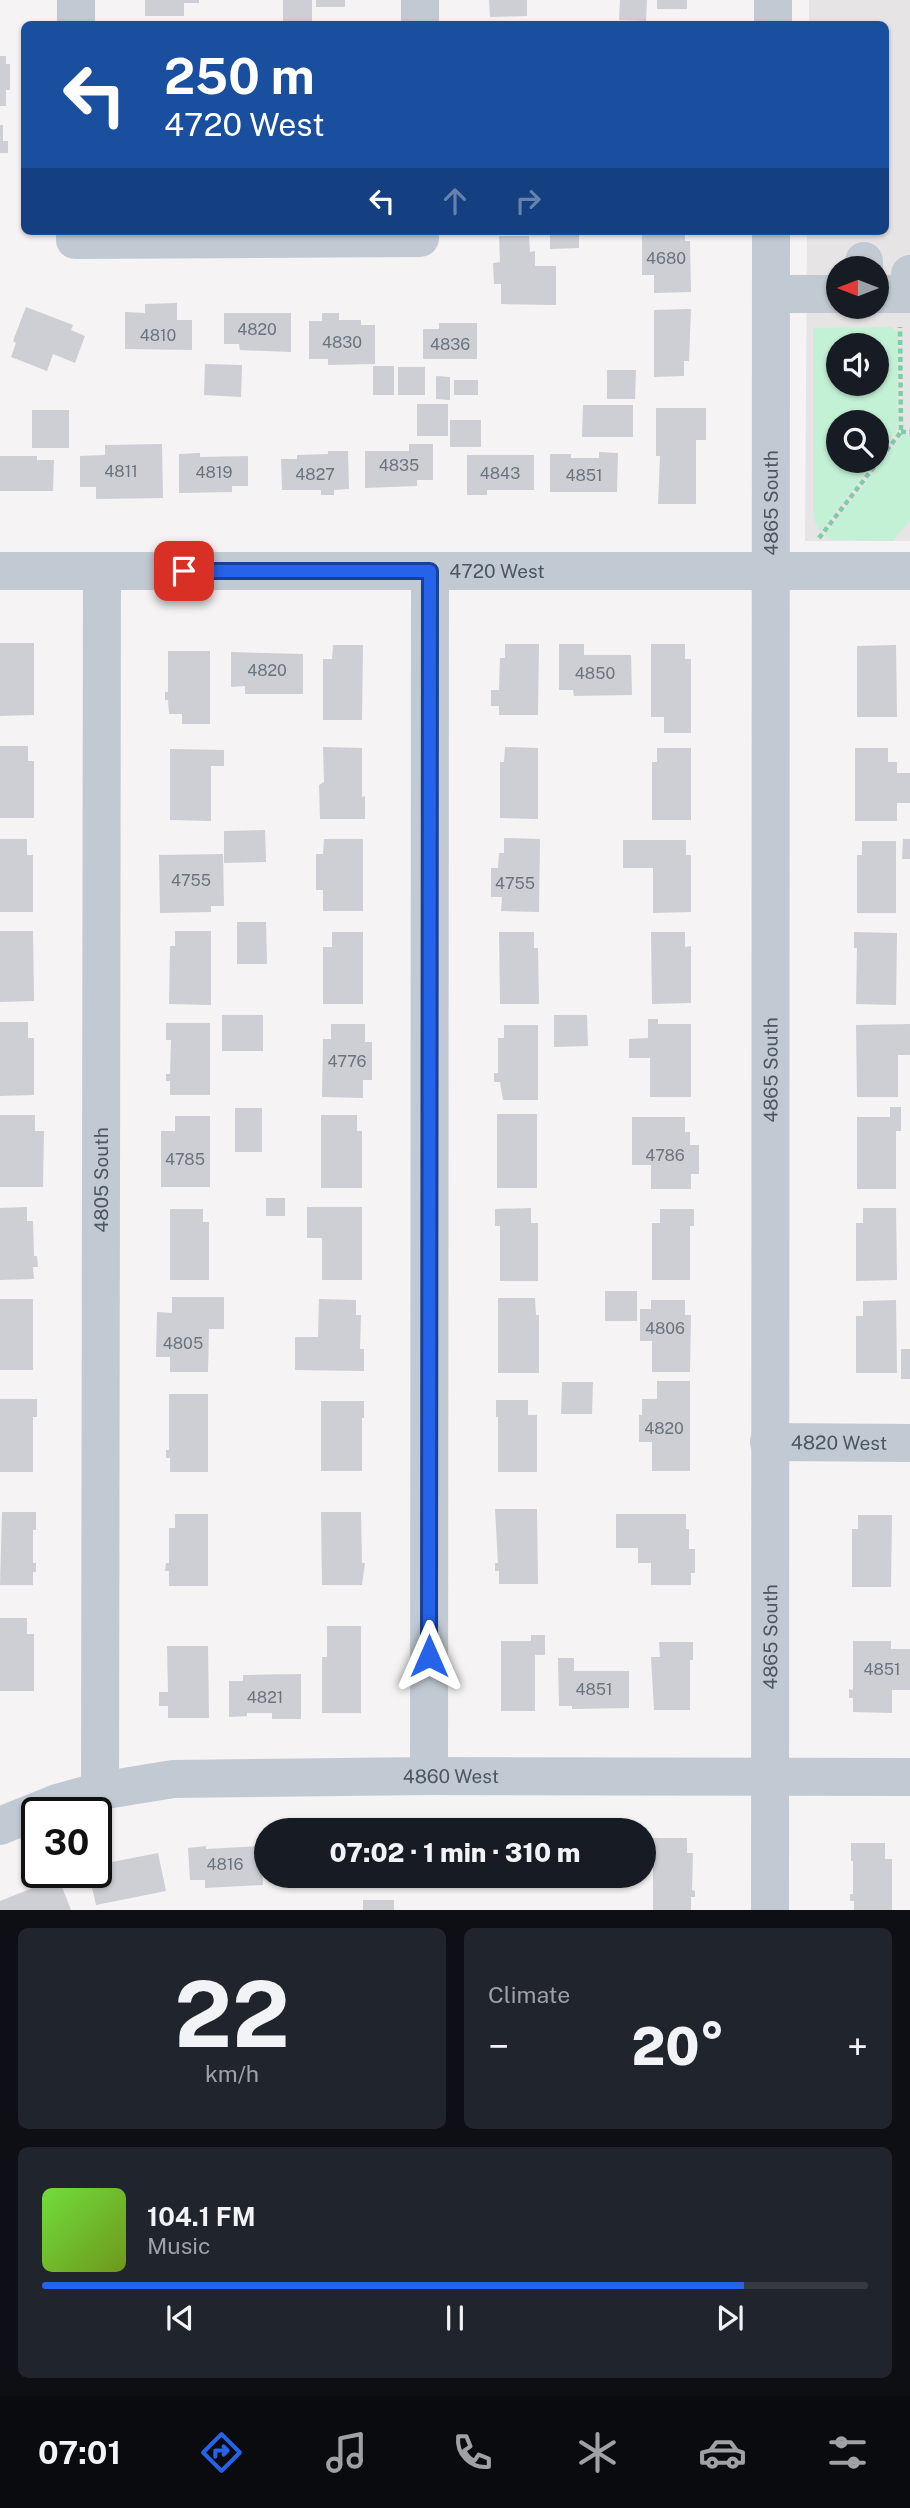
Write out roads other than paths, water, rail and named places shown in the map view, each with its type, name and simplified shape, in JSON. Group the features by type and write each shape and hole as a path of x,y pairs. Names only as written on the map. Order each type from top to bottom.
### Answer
{"street":[{"path":"76,0 76,21"},
{"path":"420,0 420,21"},
{"path":"773,0 773,21"},
{"path":"75,235 420,235"},
{"name":"4865 South","path":"769,1909 771,235"},
{"path":"889,284 910,294 910,274"},
{"path":"771,294 826,294"},
{"name":"4720 West","path":"0,571 910,571"},
{"name":"4805 South","path":"100,1791 102,571"},
{"path":"429,1776 430,571"},
{"name":"4820 West","path":"769,1442 910,1443"},
{"name":"4860 West","path":"0,1826 57,1803 100,1791 173,1779 429,1776 910,1777"}]}
